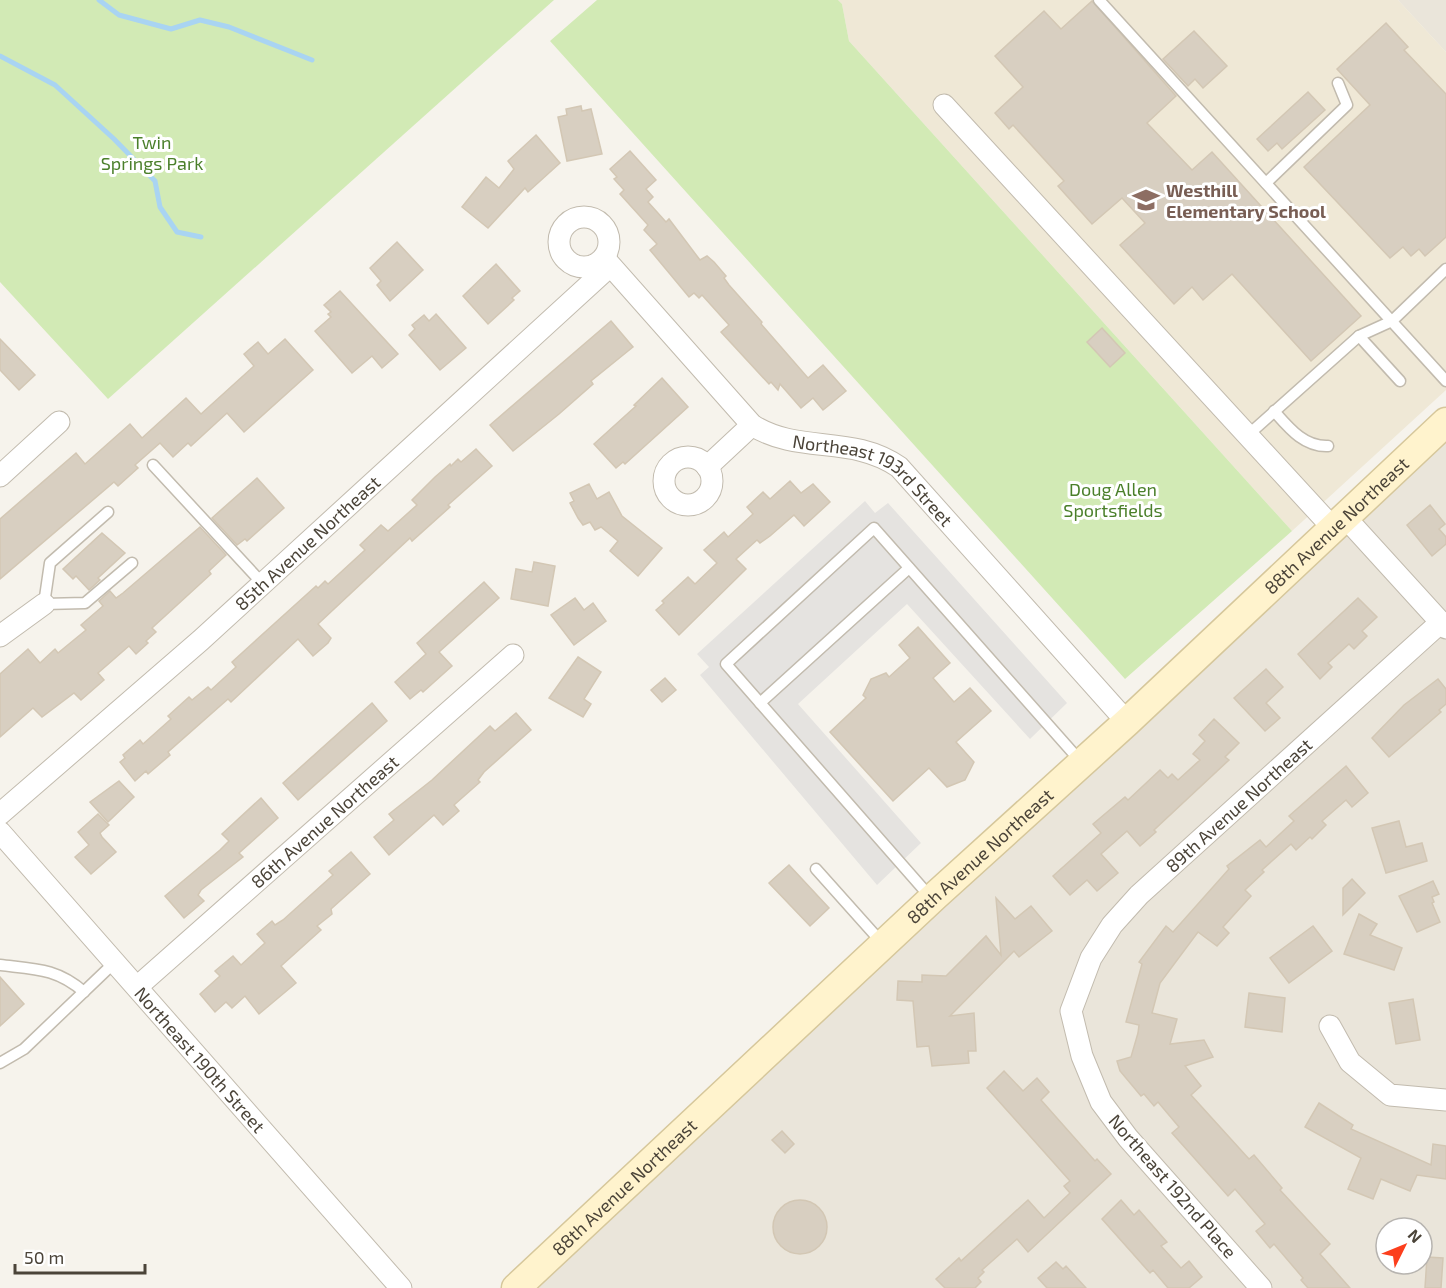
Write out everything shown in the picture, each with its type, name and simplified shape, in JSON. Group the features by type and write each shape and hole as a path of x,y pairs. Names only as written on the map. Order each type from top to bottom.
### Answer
{"street":[{"path":"944,105 1248,435 1443,625"},
{"name":"Northeast 193rd Street","path":"607,262 752,425 780,439 867,450 881,455 899,467 1127,722"},
{"name":"85th Avenue Northeast","path":"0,814 263,584 607,262"},
{"path":"0,476 59,422"},
{"name":"88th Avenue Northeast","path":"516,1288 932,898 1127,722 1446,422"},
{"path":"707,466 752,425"},
{"path":"0,636 44,604"},
{"name":"89th Avenue Northeast","path":"1071,1011 1090,958 1112,925 1139,895 1443,625"},
{"name":"86th Avenue Northeast","path":"136,987 513,655"},
{"name":"Northeast 190th Street","path":"0,832 401,1288"},
{"name":"Northeast 192nd Place","path":"1071,1011 1082,1056 1101,1102 1128,1138 1262,1288"},
{"path":"1330,1026 1350,1062 1390,1095 1446,1100"}],"lane":[{"path":"1099,0 1446,381"},
{"path":"1266,183 1347,105 1338,82"},
{"path":"1248,435 1359,336 1392,321 1446,269"},
{"path":"1359,336 1400,381"},
{"path":"1274,411 1299,436 1315,447 1328,446"},
{"path":"153,465 263,584"},
{"path":"108,512 50,563 44,604 85,603 132,563"},
{"path":"932,898 726,664 874,528 1082,763"},
{"path":"760,703 909,568"},
{"path":"816,869 883,944"},
{"path":"0,1063 24,1049 115,962"},
{"path":"0,965 53,971 69,978 84,992"}],"shaded area":[{"name":"Westhill Elementary School","path":"838,0 1398,0 1446,52 1446,390 1292,531 849,41 842,4"},
{"path":"1398,0 1446,0 1446,52"},
{"path":"1446,422 1446,1288 518,1288"},
{"path":"865,501 875,513 888,503 1067,703 1030,739 907,604 798,704 921,843 877,885 700,675 709,667 697,654"}],"green space":[{"name":"Twin Springs Park","path":"0,0 554,0 108,399 0,282"},
{"name":"Doug Allen Sportsfields","path":"597,0 838,0 842,4 849,41 1292,531 1125,679 550,41"}],"building":[{"path":"1092,1 1176,96 1147,123 1192,170 1212,152 1361,316 1311,361 1232,274 1203,300 1192,287 1174,304 1120,245 1145,223 1122,198 1092,224 1058,186 1064,181 1013,125 1009,129 995,113 1023,87 995,56 1044,11 1061,29"},
{"path":"1386,23 1408,47 1404,50 1446,94 1446,237 1425,256 1419,249 1411,256 1403,247 1390,258 1304,167 1370,105 1337,69"},
{"path":"1194,31 1227,66 1203,88 1195,79 1188,86 1163,59"},
{"path":"1308,92 1325,110 1282,149 1277,143 1268,151 1257,139"},
{"path":"581,106 582,111 591,109 602,154 567,161 558,117 567,115 566,109"},
{"path":"536,135 560,163 528,192 525,188 488,228 462,207 486,177 499,188 514,169 508,161"},
{"path":"630,151 656,180 646,189 653,197 648,202 666,222 669,219 700,260 707,256 714,262 726,276 724,278 729,285 808,378 823,365 846,391 823,410 813,398 801,408 780,384 778,390 771,382 769,384 721,332 729,325 702,295 699,298 694,293 689,297 650,250 657,244 644,230 648,225 620,194 624,190 614,179 617,177 610,169"},
{"path":"397,242 423,270 390,301 377,285 381,281 370,268"},
{"path":"496,264 520,291 512,298 514,300 488,324 463,296"},
{"path":"340,291 398,354 382,368 372,356 352,373 315,331 331,317 328,314 331,312 324,305"},
{"path":"436,314 466,348 440,370 409,335 415,329 412,325 424,315 429,321"},
{"path":"611,321 633,347 591,381 593,384 559,414 513,451 490,425"},
{"path":"1102,328 1125,353 1110,367 1087,342"},
{"path":"0,339 35,375 19,390 0,370"},
{"path":"285,339 313,370 244,432 227,413 191,446 188,443 173,457 160,443 135,465 138,468 118,486 114,482 0,579 0,519 76,453 85,464 130,424 142,438 186,398 201,414 254,366 244,354 258,342 268,354"},
{"path":"662,378 688,407 625,464 623,462 616,468 594,444 636,406 634,405"},
{"path":"476,449 492,466 448,505 450,507 412,541 410,538 318,624 331,638 328,643 313,656 298,639 231,702 228,699 168,752 170,755 148,774 146,771 135,781 120,762 125,758 123,755 140,740 143,744 171,719 168,716 189,697 192,700 208,687 211,690 236,667 232,662 316,586 318,588 325,581 328,584 365,550 360,545 381,525 388,531 417,505 412,500 435,477 458,459 461,462"},
{"path":"257,478 284,508 247,541 245,539 237,545 212,518"},
{"path":"790,481 801,493 813,484 830,502 804,526 794,515 760,543 757,540 736,559 746,569 679,635 656,610 664,603 662,601 688,577 695,584 717,563 704,550 724,532 728,537 753,514 747,507 763,492 770,499"},
{"path":"589,484 597,499 609,492 622,516 662,548 638,576 610,551 618,541 601,527 595,530 590,522 583,525 570,503 574,501 570,493"},
{"path":"1430,505 1445,524 1439,529 1446,537 1446,544 1432,556 1407,525"},
{"path":"200,527 226,555 209,571 211,574 152,628 156,632 146,641 148,643 136,654 129,646 98,673 104,680 81,700 74,693 42,717 33,708 0,737 0,674 28,649 40,663 55,649 58,653 86,630 81,625 103,606 99,601 110,591 116,598"},
{"path":"102,533 125,553 98,578 100,580 89,590 76,576 73,579 63,569"},
{"path":"534,562 555,566 548,606 511,599 516,569 532,572"},
{"path":"484,582 499,598 439,652 452,666 423,692 421,690 410,699 395,682 426,654 417,643"},
{"path":"575,598 584,610 593,603 606,621 574,645 551,615"},
{"path":"1358,598 1377,617 1362,631 1367,636 1354,649 1349,644 1328,663 1332,667 1320,679 1298,654"},
{"path":"918,627 950,663 933,678 954,702 970,688 991,711 956,742 974,762 965,780 947,787 929,768 893,801 830,732 866,698 863,695 871,679 886,673 889,677 910,658 899,645"},
{"path":"578,657 601,672 584,699 591,704 583,717 549,698"},
{"path":"1266,669 1283,687 1266,703 1280,718 1265,731 1234,698"},
{"path":"665,678 676,690 662,702 651,690"},
{"path":"1438,679 1446,689 1446,704 1439,710 1441,712 1389,757 1372,738 1404,705"},
{"path":"372,703 387,721 298,800 283,783"},
{"path":"516,713 531,730 484,772 478,780 480,782 454,805 459,811 443,825 434,815 389,855 374,837 394,820 389,814 432,780 490,726 495,731"},
{"path":"1214,719 1239,743 1225,757 1229,760 1140,846 1127,831 1101,854 1118,873 1097,891 1087,880 1070,895 1053,876 1101,833 1093,824 1125,797 1128,800 1160,770 1168,778 1172,774 1178,780 1200,760 1193,754 1205,741 1199,735"},
{"path":"1346,766 1368,793 1352,807 1346,800 1322,821 1326,825 1312,839 1310,837 1296,850 1291,844 1262,870 1264,872 1245,890 1251,896 1223,927 1229,933 1217,946 1198,932 1160,983 1152,1013 1177,1019 1170,1044 1204,1040 1213,1057 1185,1066 1201,1086 1191,1095 1249,1159 1254,1155 1282,1188 1280,1190 1330,1244 1320,1254 1350,1288 1308,1288 1301,1280 1303,1278 1274,1244 1270,1248 1256,1231 1265,1224 1235,1189 1228,1196 1172,1133 1179,1127 1158,1102 1154,1106 1144,1094 1141,1096 1120,1071 1117,1061 1131,1057 1138,1033 1139,1025 1126,1022 1142,964 1139,962 1166,926 1173,932 1229,869 1227,866 1260,840 1266,847 1294,821 1289,816"},
{"path":"119,781 134,797 108,822 90,802"},
{"path":"261,798 278,818 239,853 243,857 201,890 198,895 204,901 184,918 165,896 229,841 222,834"},
{"path":"98,814 109,825 100,833 116,852 91,874 75,857 89,845 78,832"},
{"path":"1399,821 1406,847 1422,843 1427,861 1386,873 1372,828"},
{"path":"351,852 370,874 331,909 332,914 317,926 321,930 281,966 296,983 259,1014 245,996 232,1008 226,1002 215,1012 200,994 220,976 215,971 233,956 241,965 265,943 257,934 272,921 275,925 283,920 333,875 329,871"},
{"path":"789,865 829,908 810,926 769,883"},
{"path":"1352,879 1365,893 1343,915 1343,888"},
{"path":"1433,881 1439,894 1432,897 1434,902 1432,903 1440,922 1417,932 1399,896"},
{"path":"996,898 1015,919 1031,906 1052,931 1019,957 1014,951 950,1016 974,1013 976,1051 968,1051 969,1063 932,1066 929,1046 917,1047 913,1001 897,1000 898,981 922,982 922,975 946,976 986,936 1001,955"},
{"path":"1359,914 1377,924 1370,935 1402,948 1394,970 1344,954"},
{"path":"1313,926 1332,951 1289,983 1270,958"},
{"path":"0,977 24,1004 0,1026"},
{"path":"1249,993 1285,998 1282,1032 1245,1027"},
{"path":"1413,999 1420,1040 1396,1044 1389,1003"},
{"path":"1004,1071 1023,1091 1037,1078 1049,1092 1041,1100 1095,1161 1097,1159 1111,1174 1028,1252 1017,1239 982,1270 984,1272 978,1278 981,1282 975,1288 945,1288 936,1279 959,1258 961,1261 1028,1200 1044,1218 1070,1193 1064,1186 1070,1181 987,1088"},
{"path":"1319,1103 1353,1125 1351,1129 1431,1165 1433,1144 1446,1146 1446,1179 1417,1175 1410,1191 1381,1179 1373,1199 1348,1189 1361,1158 1305,1127"},
{"path":"782,1131 794,1144 785,1153 772,1140"},
{"path":"795,1200 805,1200 819,1208 825,1217 827,1227 825,1237 819,1246 805,1254 795,1254 778,1242 773,1232 773,1222 785,1205"},
{"path":"1121,1200 1134,1215 1139,1210 1167,1242 1161,1246 1181,1268 1189,1261 1202,1277 1189,1288 1168,1288 1153,1270 1150,1273 1102,1219"},
{"path":"1434,1257 1443,1258 1441,1288 1425,1288 1426,1276 1434,1276"},
{"path":"1056,1262 1063,1269 1066,1266 1086,1288 1047,1288 1038,1278"}],"waterway":[{"path":"99,0 119,15 171,29 200,20 229,27 312,60"},
{"path":"0,56 55,85 114,139 155,181 160,207 177,232 201,237"}],"place":[{"name":"Westhill Elementary School","path":"1146,200"}]}
